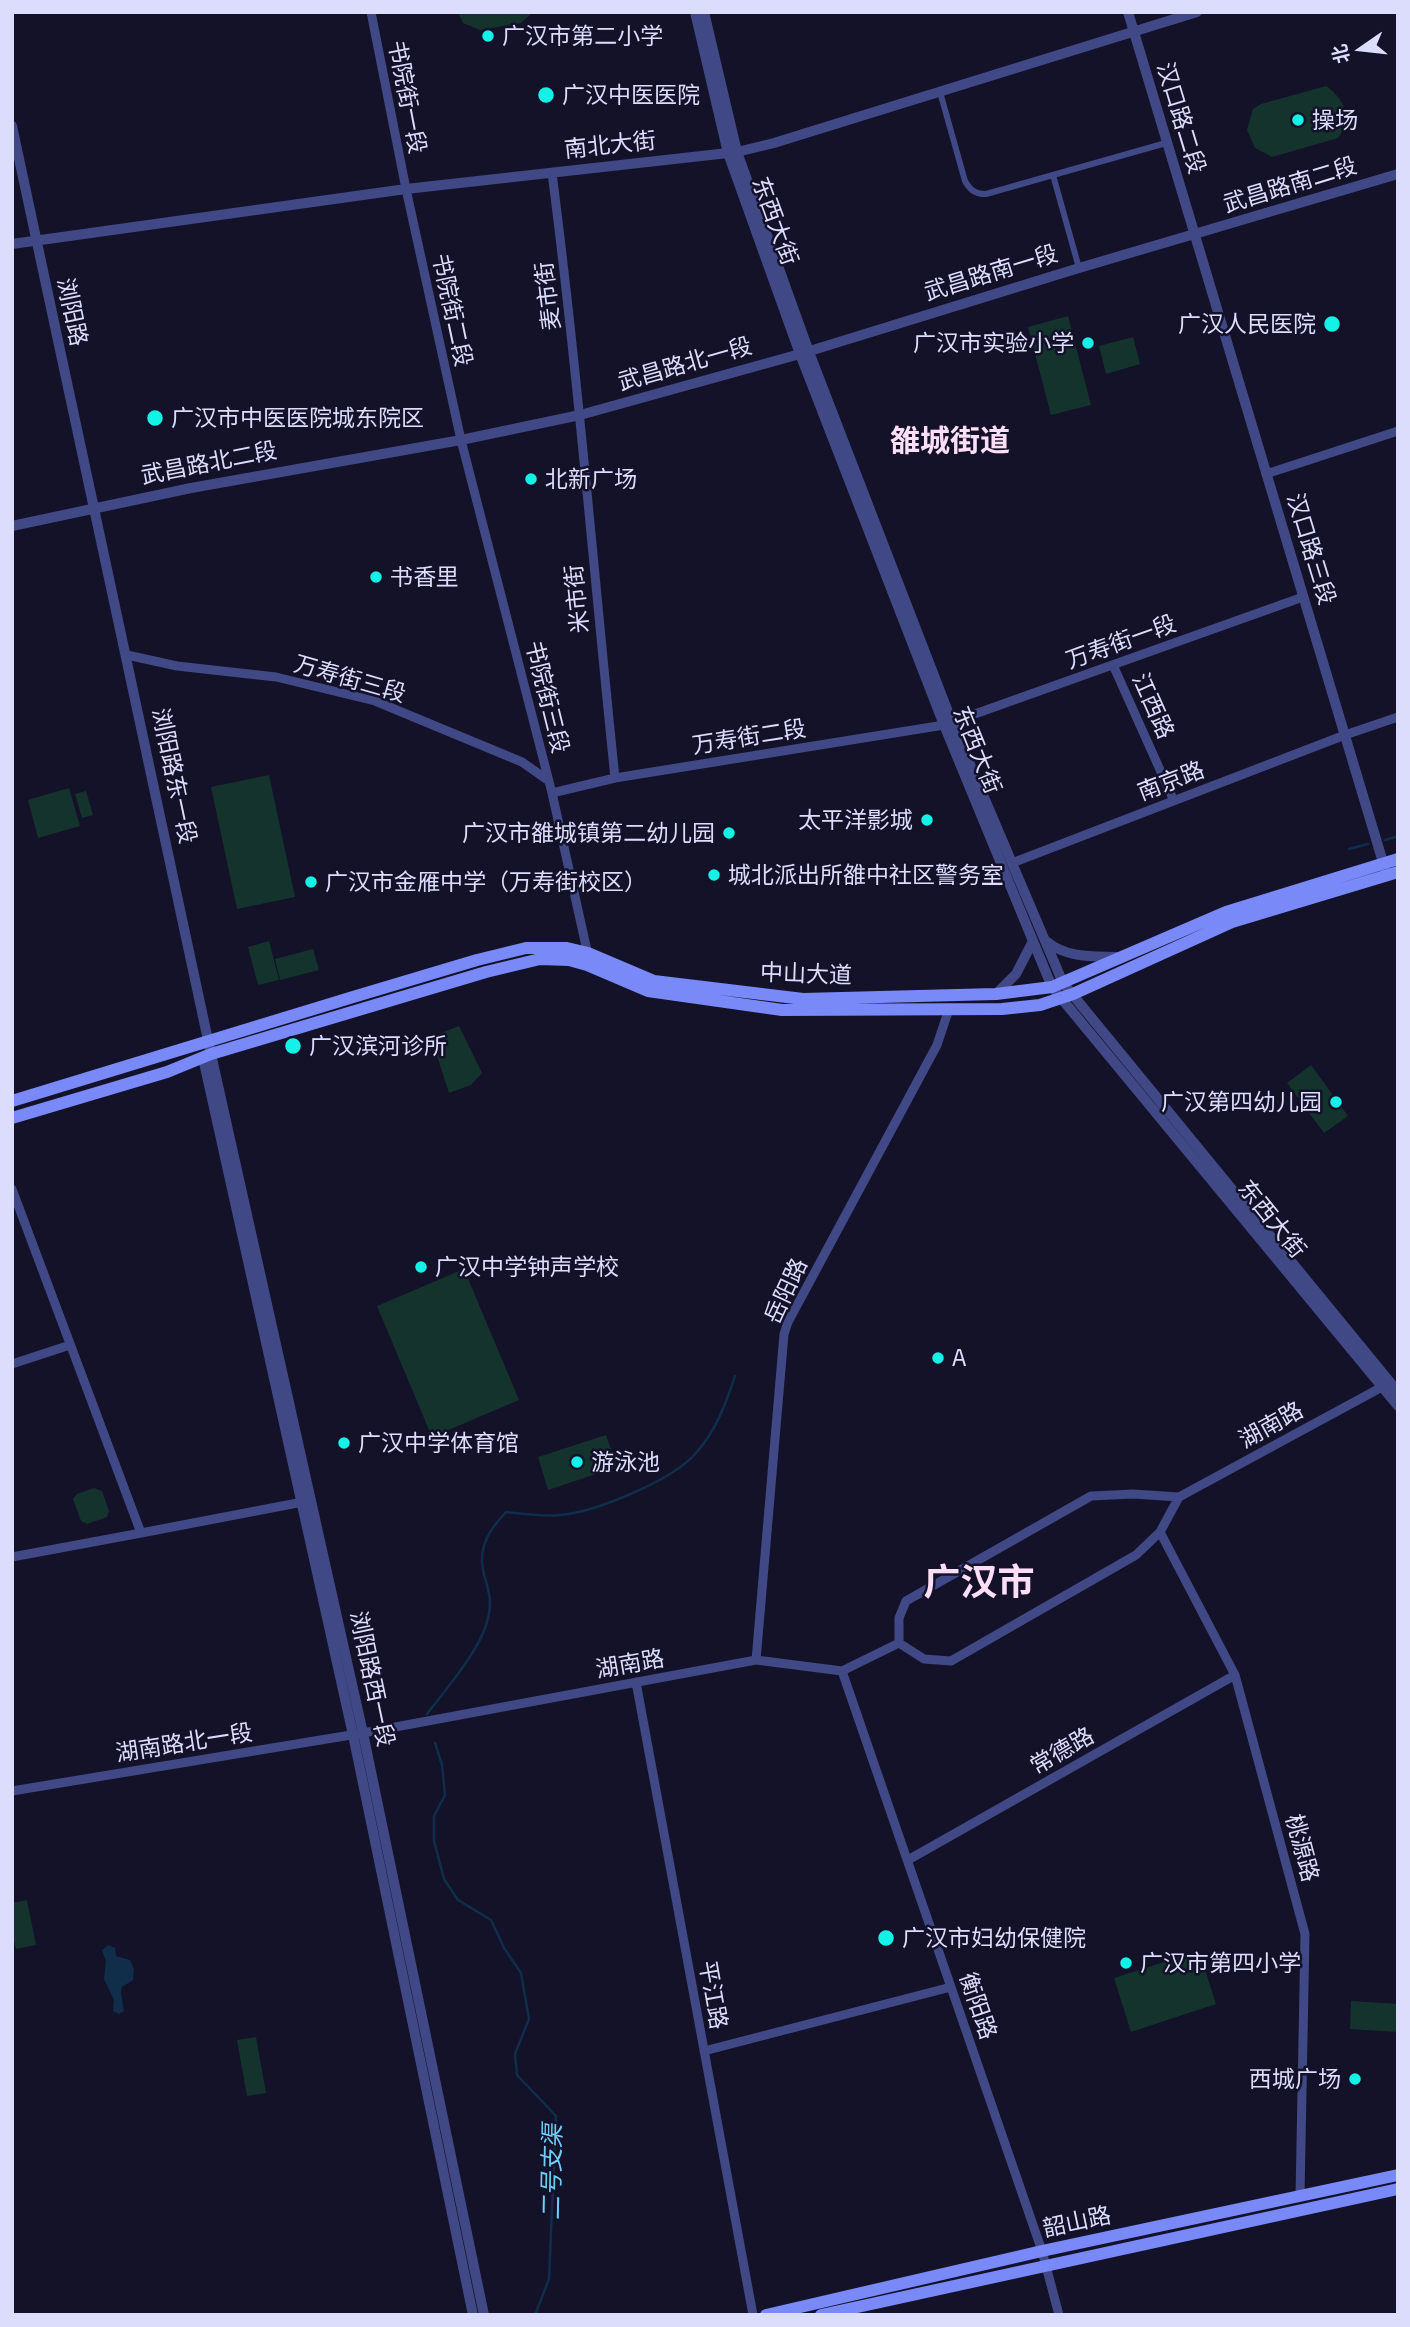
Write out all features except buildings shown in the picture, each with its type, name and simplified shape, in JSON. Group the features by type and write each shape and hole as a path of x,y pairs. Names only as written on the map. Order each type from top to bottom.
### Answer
{"main road":[{"name":"中山大道","path":"12,1101 477,960 526,948 568,948 649,991 782,1010 1014,1008 1040,1005 1068,996 1232,922 1390,870 1398,859"},
{"name":"中山大道","path":"12,1118 167,1072 207,1056 518,963 540,959 587,959 654,981 803,999 996,994 1057,985 1226,912 1390,870"},
{"name":"韶山路","path":"766,2315 1042,2251 1398,2175"},
{"name":"韶山路","path":"821,2315 1398,2189"}],"street":[{"name":"书院街一段","path":"371,12 406,189"},
{"name":"东西大街","path":"695,12 732,152 805,353 948,723 1057,985 1398,1392"},
{"name":"东西大街","path":"704,12 732,152"},
{"name":"汉口路二段","path":"1128,12 1194,236"},
{"name":"南北大街","path":"12,244 406,189 732,152 774,143 1197,12"},
{"path":"940,92 965,181 970,189 978,194 1166,143"},
{"name":"浏阳路","path":"12,126 93,507"},
{"name":"麦市街","path":"552,173 580,415"},
{"name":"武昌路南二段","path":"1194,236 1398,174"},
{"path":"1053,175 1079,268"},
{"name":"书院街二段","path":"406,189 461,440"},
{"name":"武昌路南一段","path":"805,353 1079,268 1194,236"},
{"name":"汉口路三段","path":"1194,236 1345,735 1390,870"},
{"name":"武昌路北一段","path":"580,415 805,353"},
{"name":"武昌路北二段","path":"12,526 93,507 300,467 461,440 580,415"},
{"name":"米市街","path":"580,415 615,778"},
{"path":"1266,474 1398,431"},
{"name":"书院街三段","path":"461,440 552,793 587,959"},
{"name":"浏阳路东一段","path":"93,507 209,1040 207,1056"},
{"name":"万寿街一段","path":"948,723 1303,597"},
{"name":"万寿街三段","path":"127,655 177,666 276,677 375,702 522,762 549,781"},
{"name":"江西路","path":"1114,665 1174,801"},
{"name":"南京路","path":"1012,863 1398,717"},
{"name":"东西大街","path":"948,723 1012,863 1038,940"},
{"name":"万寿街二段","path":"552,793 615,778 948,723"},
{"path":"996,994 1016,974 1038,940 1072,956 1123,957"},
{"name":"东西大街","path":"1068,996 1398,1406"},
{"name":"岳阳路","path":"756,1660 784,1334 937,1045 949,1009"},
{"name":"浏阳路西一段","path":"207,1056 484,2315"},
{"path":"12,1189 141,1533"},
{"path":"12,1364 70,1345"},
{"name":"湖南路","path":"1179,1497 1382,1387"},
{"path":"1133,1494 1179,1497 1160,1532 1136,1555 951,1661 924,1658 900,1643 898,1618 906,1601 1091,1496 1133,1494"},
{"path":"12,1557 306,1501"},
{"name":"桃源路","path":"1160,1532 1235,1675 1305,1934 1300,2196"},
{"path":"842,1671 900,1643"},
{"name":"湖南路","path":"358,1734 756,1660 842,1671"},
{"name":"衡阳路","path":"842,1671 1042,2251 1059,2315"},
{"name":"常德路","path":"908,1860 1235,1675"},
{"name":"平江路","path":"636,1682 753,2315"},
{"path":"358,1734 473,2315"},
{"name":"湖南路北一段","path":"12,1791 358,1734"},
{"path":"704,2052 951,1987"}],"green space":[{"path":"458,12 533,12 521,23 480,30 463,23"},
{"name":"操场","path":"1326,86 1342,103 1346,116 1343,131 1338,138 1272,157 1255,148 1247,130 1253,109 1261,104"},
{"path":"1068,316 1091,405 1051,415 1028,327"},
{"path":"1133,337 1140,364 1106,374 1099,346"},
{"path":"269,775 295,897 237,909 211,787"},
{"path":"69,788 80,826 38,838 28,800"},
{"path":"86,791 93,815 82,818 75,794"},
{"path":"269,941 279,980 258,985 248,947"},
{"path":"313,949 319,970 280,980 275,959"},
{"path":"459,1026 482,1073 471,1085 449,1093 431,1037"},
{"path":"1311,1065 1348,1116 1324,1133 1287,1083"},
{"path":"464,1269 519,1400 432,1437 377,1306"},
{"name":"游泳池","path":"606,1435 617,1467 548,1490 538,1457"},
{"path":"94,1488 102,1491 109,1511 107,1517 87,1524 81,1521 73,1499 77,1494"},
{"path":"27,1900 36,1945 16,1949 12,1932 12,1903"},
{"path":"1199,1951 1216,2004 1131,2032 1114,1978"},
{"path":"1351,2001 1398,2004 1398,2032 1350,2029"},
{"path":"256,2037 266,2093 247,2096 237,2040"}],"water":[{"path":"108,1945 115,1948 116,1956 130,1960 134,1969 133,1980 122,1987 124,2011 119,2014 113,2011 114,2000 104,1979 106,1961 102,1950"}],"waterway":[{"name":"二号支渠","path":"1385,840 1398,836"},
{"name":"二号支渠","path":"1349,849 1368,844"},
{"name":"二号支渠","path":"427,1714 462,1668 484,1630 490,1604 482,1553 495,1524 506,1512 546,1516 593,1508 633,1493 670,1474 696,1453 715,1426 735,1376"},
{"name":"二号支渠","path":"435,1743 442,1765 445,1795 434,1816 434,1841 444,1879 458,1900 491,1920 504,1948 521,1973 529,2019 515,2054 517,2075 556,2116 549,2279 535,2315"}],"place":[{"name":"广汉市第二小学","path":"488,36"},
{"name":"广汉中医医院","path":"546,95"},
{"name":"操场","path":"1298,120"},
{"name":"广汉人民医院","path":"1332,324"},
{"name":"广汉市实验小学","path":"1088,343"},
{"name":"广汉市中医医院城东院区","path":"155,418"},
{"name":"北新广场","path":"531,479"},
{"name":"书香里","path":"376,577"},
{"name":"太平洋影城","path":"927,820"},
{"name":"广汉市雒城镇第二幼儿园","path":"729,833"},
{"name":"城北派出所雒中社区警务室","path":"714,875"},
{"name":"广汉市金雁中学（万寿街校区）","path":"311,882"},
{"name":"广汉滨河诊所","path":"293,1046"},
{"name":"广汉第四幼儿园","path":"1336,1102"},
{"name":"广汉中学钟声学校","path":"421,1267"},
{"name":"A","path":"938,1358"},
{"name":"广汉中学体育馆","path":"344,1443"},
{"name":"游泳池","path":"577,1462"},
{"name":"广汉市妇幼保健院","path":"886,1938"},
{"name":"广汉市第四小学","path":"1126,1963"},
{"name":"西城广场","path":"1355,2079"}],"district":[{"name":"雒城街道","path":"950,441"},
{"name":"广汉市","path":"979,1583"}]}
